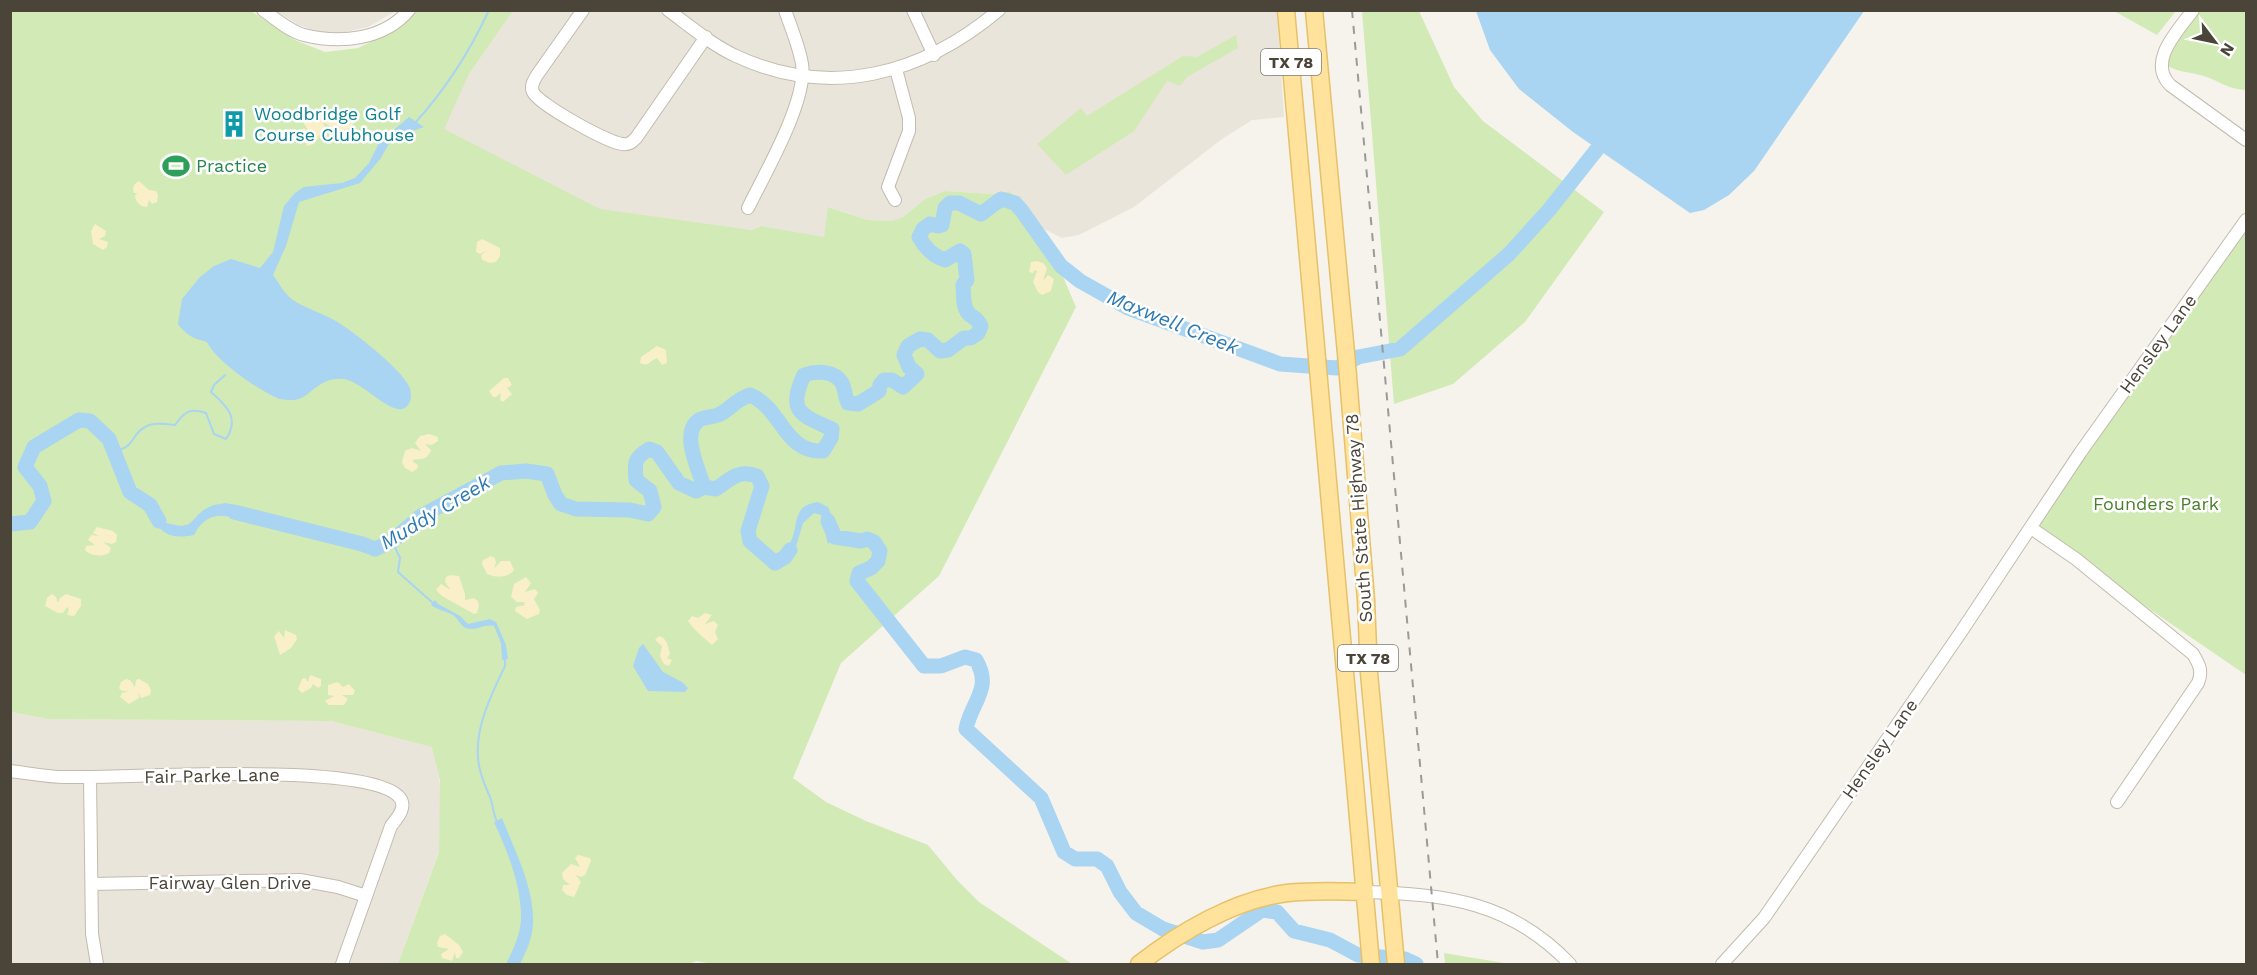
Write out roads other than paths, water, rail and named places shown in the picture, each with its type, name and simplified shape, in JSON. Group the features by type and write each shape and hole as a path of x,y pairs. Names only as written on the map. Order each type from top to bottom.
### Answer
{"main road":[{"name":"South State Highway 78","path":"1286,10 1371,964"},
{"name":"South State Highway 78","path":"1314,10 1342,304 1366,600 1369,673 1396,964"},
{"path":"1139,964 1187,930 1252,902 1313,890 1365,892"}],"street":[{"path":"263,10 292,30 304,35 347,39 381,31 402,19 409,10"},
{"path":"582,10 537,75 532,90 536,97 572,121 620,144 630,143 636,138 706,37"},
{"path":"668,10 736,56 761,66 802,76 846,78 896,69 934,55 974,31 999,10"},
{"path":"748,208 782,137 797,99 802,76 802,63 785,10"},
{"path":"913,10 934,55"},
{"path":"2193,10 2166,47 2162,61 2164,79 2247,140"},
{"path":"895,200 888,187 906,144 909,118 896,69"},
{"name":"Hensley Lane","path":"1722,964 1764,918 2080,453 2247,220"},
{"path":"2031,528 2076,560 2193,654 2200,666 2201,676 2198,683 2117,802"},
{"name":"Fair Parke Lane","path":"10,771 64,777 330,776 390,791 399,797 403,808 391,826 366,896"},
{"path":"90,777 92,934 97,964"},
{"name":"Fairway Glen Drive","path":"92,884 300,880 338,887 366,896"},
{"path":"1365,892 1443,897 1470,903 1501,915 1546,942 1570,964"},
{"path":"342,964 366,896"}],"water":[{"path":"1476,10 1864,11 1754,171 1729,195 1704,210 1690,213 1573,132 1519,89 1490,50"},
{"path":"409,117 424,127 404,134 388,145 381,158 360,183 299,202 286,246 273,275 290,298 342,325 375,350 396,370 410,389 410,400 406,407 394,408 360,386 344,379 327,381 306,396 295,400 277,398 238,374 219,358 207,342 191,336 181,328 178,324 182,299 200,277 214,266 231,259 260,268 273,252 284,206 295,193 304,187 342,183 355,178 369,163 379,143"},
{"path":"818,502 828,507 839,533 828,544 821,515 814,513 803,523 795,550 780,569 775,563 793,537 799,512 809,504"},
{"path":"226,503 255,510 250,522 233,517 212,517 199,526 194,535 184,536 175,536 163,531 142,507 157,504 164,522 182,526 191,522 203,510"},
{"path":"435,600 468,624 490,619 496,622 506,645 508,659 502,660 501,643 494,626 465,628 453,615 431,605"},
{"path":"643,644 663,672 682,682 688,688 685,692 648,691 633,666 639,648"},
{"path":"502,818 523,870 533,911 531,935 520,964 506,964 519,934 521,916 516,880 494,822"}],"waterway":[{"path":"415,123 456,70 489,10"},
{"name":"Maxwell Creek","path":"704,487 692,452 691,442 691,434 699,420 718,415 750,395 761,401 791,438 800,445 810,450 823,451 831,438 832,429 812,420 800,411 797,397 804,375 819,372 834,376 842,383 848,403 858,404 879,391 884,380 892,380 903,387 917,374 909,367 904,355 908,346 920,339 928,340 940,351 948,350 964,338 971,338 978,333 981,326 967,312 965,305 963,285 967,280 964,254 960,251 945,260 930,251 919,237 923,229 930,224 942,225 945,208 950,203 959,203 981,214 1001,199 1015,203 1061,266 1080,281 1128,308 1280,364 1337,368 1358,357 1400,349 1509,254 1549,210 1598,148 1603,130"},
{"path":"115,451 127,446 137,433 148,425 175,425 185,414 192,411 206,413 214,434 226,439 230,432 232,419 226,407 211,392 214,385 225,375"},
{"name":"Muddy Creek","path":"10,524 30,522 44,501 40,486 25,467 34,447 79,420 90,421 109,439 130,492 150,505 159,521"},
{"name":"Muddy Creek","path":"234,512 375,549 392,541 421,516 501,473 526,471 547,474 561,504 576,509 630,510 648,514 654,507 650,491 636,480 635,469 640,456 649,449 657,452 679,483 696,491 704,487 716,489 740,474 757,476 762,486 748,531 750,541 775,563 785,557 790,550"},
{"name":"Muddy Creek","path":"828,521 835,537 861,541 867,539 874,542 880,551 878,561 871,568 859,573 857,581 924,666 941,666 965,657 976,660 981,670 982,687 966,729 1041,798 1064,852 1075,859 1097,859 1107,866 1120,892 1136,913 1163,929 1203,942 1218,940 1262,910 1277,912 1294,931 1330,940 1358,955 1405,959 1416,964"},
{"path":"392,541 400,558 398,572 434,604"},
{"path":"498,823 481,773 478,743 484,716 505,666 505,658"}],"railway":[{"path":"1352,10 1438,964"}],"place":[{"name":"Woodbridge Golf Course Clubhouse","path":"234,124"},
{"name":"Practice","path":"176,166"}],"park label":[{"name":"Founders Park","path":"2156,504"}]}
